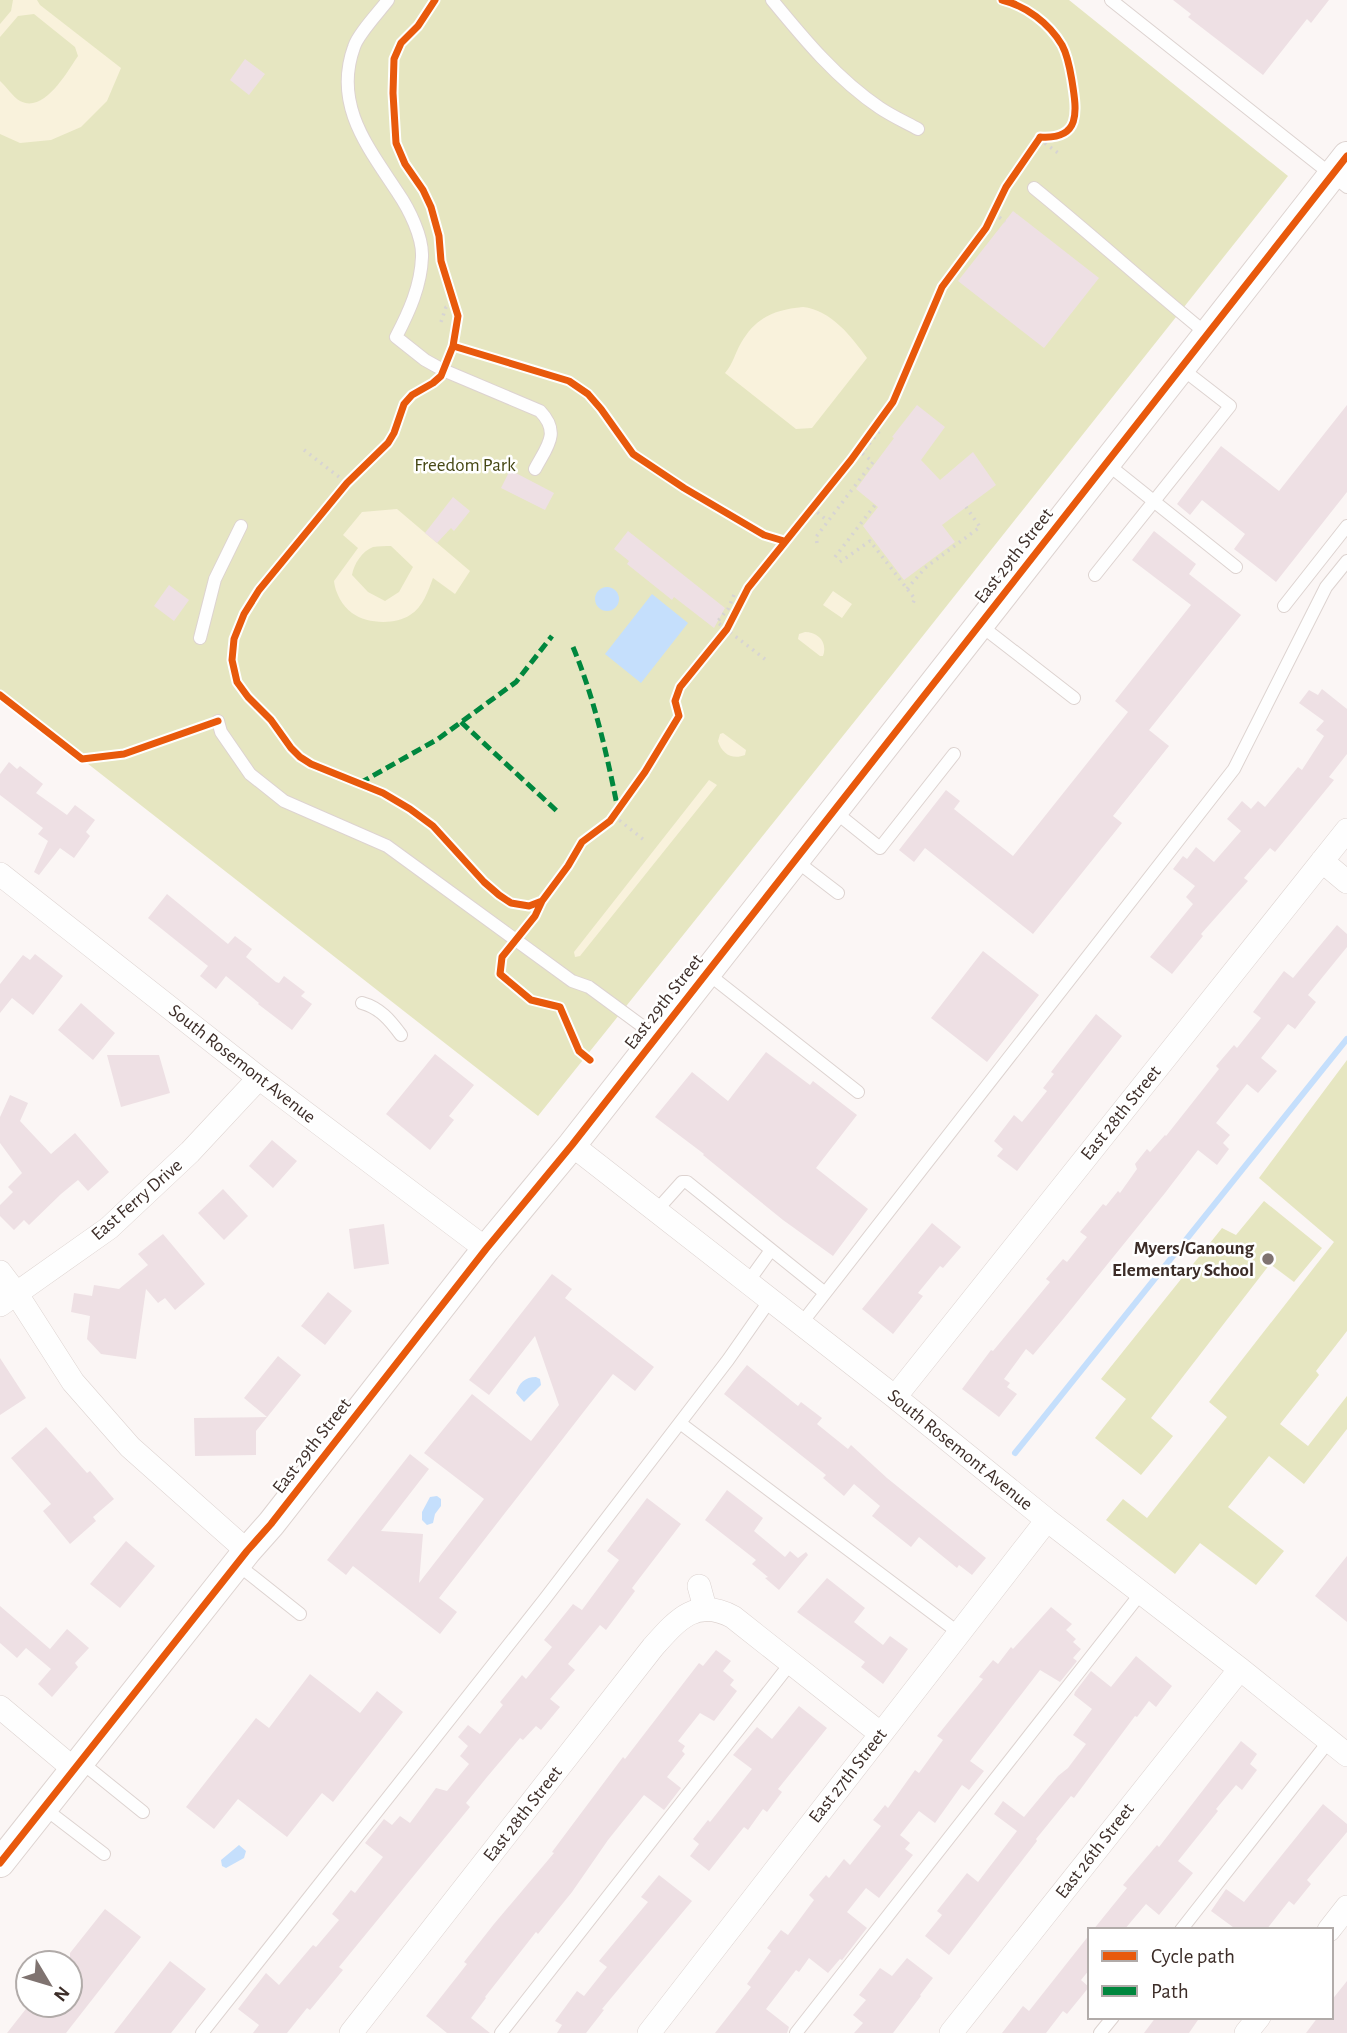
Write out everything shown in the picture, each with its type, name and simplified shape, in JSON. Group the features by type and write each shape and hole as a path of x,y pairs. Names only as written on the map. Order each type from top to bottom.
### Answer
{"street":[{"name":"East 29th Street","path":"0,1863 486,1249 572,1145 1207,334 1342,173"},
{"name":"East 28th Street","path":"895,1397 1347,830"},
{"path":"1322,862 1347,882"},
{"name":"South Rosemont Avenue","path":"0,874 259,1078 486,1249"},
{"name":"East Ferry Drive","path":"8,1299 109,1228 190,1152 259,1078"},
{"name":"South Rosemont Avenue","path":"572,1145 1338,1748"},
{"path":"0,1272 8,1299 74,1382 130,1447 242,1558"},
{"name":"East 27th Street","path":"649,2033 1047,1520"},
{"name":"East 28th Street","path":"351,2033 653,1647 673,1625 696,1610 702,1597 740,1621 790,1664"},
{"path":"790,1664 881,1734"},
{"name":"East 26th Street","path":"951,2033 1240,1669"},
{"path":"0,1707 78,1766"},
{"path":"1331,1928 1347,1907"},
{"path":"1246,2033 1257,2019"}],"lane":[{"path":"388,0 354,45 346,80 350,110 362,136 412,213 423,255 414,300 396,337 425,360 443,370 540,411 549,421 552,431 535,469"},
{"path":"772,0 821,57 856,89 881,109 918,129"},
{"path":"1111,0 1275,131 1342,173"},
{"path":"1034,188 1207,334"},
{"path":"1095,575 1230,406 1181,368"},
{"path":"1106,463 1236,567"},
{"path":"200,638 215,579 241,526"},
{"path":"1284,606 1347,526"},
{"path":"801,1324 1234,769 1326,587 1347,561"},
{"path":"980,625 1074,698"},
{"path":"218,721 221,732 250,774 284,801 387,846 572,981 589,987 657,1037"},
{"path":"834,811 880,848 954,754"},
{"path":"795,860 838,893"},
{"path":"707,972 858,1092"},
{"path":"362,1003 374,1006 401,1035"},
{"path":"656,1211 682,1182 687,1182 825,1293"},
{"path":"748,1282 771,1250"},
{"path":"202,2033 415,1765 680,1423 770,1300"},
{"path":"680,1423 959,1633"},
{"path":"242,1558 300,1614"},
{"path":"796,2033 1141,1593"},
{"path":"501,2033 790,1664"},
{"path":"1183,1928 1338,1748"},
{"path":"78,1766 143,1812"},
{"path":"44,1808 104,1854"}],"path":[{"path":"1033,148 1040,137 1051,138"},
{"path":"1039,139 1061,155"},
{"path":"990,221 995,210 1005,222"},
{"path":"450,292 458,316"},
{"path":"442,322 446,307 454,303"},
{"path":"851,460 880,425"},
{"path":"817,543 816,537 873,462 862,453 880,425"},
{"path":"304,450 346,483"},
{"path":"339,492 354,476"},
{"path":"805,516 817,501"},
{"path":"835,557 875,505"},
{"path":"908,589 925,568 980,527 966,507"},
{"path":"812,508 828,521"},
{"path":"840,562 870,538 915,599 913,603"},
{"path":"735,613 744,594"},
{"path":"734,595 717,622 766,660"},
{"path":"614,816 644,840"}],"green space":[{"name":"Freedom Park","path":"0,0 1069,0 1288,176 538,1116 0,695"},
{"path":"1347,1060 1347,1331 1316,1371 1319,1375 1280,1424 1308,1446 1347,1396 1347,1429 1304,1484 1269,1456 1228,1507 1284,1551 1256,1585 1200,1543 1175,1574 1106,1520 1123,1499 1147,1518 1227,1417 1209,1402 1334,1242 1259,1178"},
{"path":"1264,1201 1322,1248 1294,1282 1270,1264 1151,1418 1173,1436 1141,1475 1095,1438 1126,1399 1101,1379 1222,1228 1236,1235"}],"sand":[{"path":"13,0 37,0 121,68 107,101 81,127 51,140 20,143 0,134 0,81 20,101 38,102 61,81 78,56 75,47 34,14 18,16 0,37 0,24 11,11"},
{"path":"803,307 823,313 831,319 847,333 867,358 812,428 796,429 725,373 747,334 760,321 783,310"},
{"path":"397,509 470,571 455,594 433,578 422,603 415,612 404,618 389,622 373,621 358,617 348,610 336,590 334,581 358,548 343,535 362,512","holes":["391,546 413,567 399,592 385,601 368,592 352,575 362,555 375,547"]},
{"path":"833,591 852,604 842,618 823,605"},
{"path":"805,632 821,639 824,646 823,656 798,639 799,634"},
{"path":"723,733 746,750 745,755 736,757 725,752 718,741"},
{"path":"709,780 717,785 580,956 575,957 574,952"}],"water":[{"path":"607,587 616,590 619,599 616,608 607,611 598,608 595,599 598,590"},
{"path":"652,594 688,623 641,683 605,654"},
{"path":"526,1379 540,1379 541,1385 524,1402 516,1393 517,1389"},
{"path":"437,1496 441,1499 441,1506 433,1523 427,1525 422,1520 422,1512 430,1497"},
{"path":"239,1845 246,1851 244,1858 226,1868 222,1866 221,1860"}],"building":[{"path":"1173,0 1329,0 1311,23 1307,19 1263,75 1188,17 1191,14"},
{"path":"245,59 265,74 249,95 230,80"},
{"path":"1013,211 1099,278 1044,348 958,281"},
{"path":"917,405 945,427 921,460 940,480 973,452 996,485 942,525 955,542 904,580 863,526 878,507 856,489"},
{"path":"1347,405 1347,492 1276,582 1234,549 1245,534 1202,500 1190,515 1177,504 1221,446 1279,491"},
{"path":"510,470 554,493 545,510 501,488"},
{"path":"453,497 470,511 454,531 451,528 437,543 425,533"},
{"path":"628,531 725,608 714,628 674,597 672,600 627,564 629,561 614,549"},
{"path":"1154,531 1196,564 1189,574 1241,615 1149,730 1169,746 1113,816 1122,823 1033,934 925,848 914,862 899,850 946,790 960,801 954,809 1013,856 1128,712 1115,701 1191,605 1132,560"},
{"path":"169,585 189,600 174,621 154,606"},
{"path":"1322,689 1347,709 1347,754 1329,777 1334,780 1275,852 1270,848 1244,878 1248,881 1201,934 1203,936 1172,974 1150,957 1193,904 1186,897 1195,886 1173,869 1183,856 1187,859 1196,847 1214,862 1241,831 1227,819 1242,801 1251,809 1258,801 1265,807 1298,767 1302,770 1324,736 1316,730 1324,721 1299,703 1309,690 1318,695"},
{"path":"9,762 17,769 20,766 43,784 36,793 67,815 75,805 95,820 86,832 90,836 74,858 60,848 39,875 34,872 48,841 38,834 43,828 0,795 0,774"},
{"path":"167,894 228,944 235,936 252,949 246,957 276,982 279,983 284,976 305,992 301,996 312,1004 292,1030 226,976 216,989 200,976 208,966 148,918"},
{"path":"1337,925 1347,934 1347,947 1308,995 1316,1002 1295,1029 1288,1024 1261,1058 1277,1071 1258,1093 1247,1084 1216,1123 1230,1135 1223,1143 1229,1149 1217,1165 1198,1150 1033,1355 1026,1349 1004,1379 1010,1383 1007,1387 1017,1394 999,1417 962,1389 991,1350 993,1351 1050,1282 1046,1279 1063,1259 1067,1262 1087,1237 1080,1232 1103,1204 1106,1206 1118,1191 1120,1193 1137,1169 1135,1164 1147,1149 1150,1152 1166,1136 1219,1069 1216,1066 1234,1045 1237,1048 1261,1018 1253,1012 1284,971 1293,978"},
{"path":"983,951 1039,995 987,1062 931,1018"},
{"path":"35,954 63,976 33,1015 12,998 0,1013 0,984 23,955 30,960"},
{"path":"81,1003 115,1033 93,1060 58,1030"},
{"path":"1096,1014 1122,1036 1017,1171 997,1156 1003,1149 994,1141 1014,1115 1022,1122 1047,1091 1043,1088 1054,1074 1051,1072"},
{"path":"766,1052 810,1085 813,1081 857,1115 816,1168 868,1209 833,1256 783,1220 655,1117 692,1072 728,1101"},
{"path":"435,1054 474,1085 449,1116 454,1120 430,1150 386,1114"},
{"path":"107,1055 159,1055 170,1093 121,1107"},
{"path":"10,1095 28,1103 20,1121 51,1154 75,1133 109,1172 88,1191 78,1180 29,1225 24,1220 14,1230 0,1216 0,1205 13,1192 8,1187 22,1173 0,1143 0,1117"},
{"path":"272,1140 297,1161 273,1188 249,1166"},
{"path":"223,1189 248,1216 224,1240 198,1213"},
{"path":"932,1223 961,1247 943,1268 940,1266 918,1293 923,1296 893,1334 862,1309"},
{"path":"384,1224 389,1264 354,1269 349,1229"},
{"path":"163,1234 205,1284 175,1310 165,1298 158,1303 146,1289 136,1359 101,1354 87,1339 90,1316 71,1312 74,1293 92,1296 94,1285 119,1289 148,1265 138,1254"},
{"path":"552,1274 572,1289 565,1298 654,1367 635,1391 613,1374 439,1598 457,1612 440,1634 353,1566 346,1575 327,1560 410,1454 429,1469 381,1531 423,1534 419,1583 484,1499 424,1453 472,1394 531,1441 559,1405 535,1336 489,1395 469,1380"},
{"path":"328,1292 352,1311 325,1345 301,1326"},
{"path":"278,1356 301,1375 256,1431 256,1455 195,1456 194,1418 267,1417 244,1398"},
{"path":"0,1358 26,1398 0,1415"},
{"path":"747,1365 798,1406 801,1402 822,1418 817,1424 848,1449 851,1445 887,1478 986,1558 972,1575 959,1565 957,1568 919,1537 911,1547 872,1516 880,1506 854,1484 844,1496 823,1478 826,1475 724,1394"},
{"path":"46,1427 114,1499 93,1517 96,1521 70,1544 43,1511 51,1504 11,1458"},
{"path":"727,1490 763,1518 754,1531 785,1557 790,1551 798,1558 806,1552 808,1555 779,1590 752,1564 756,1560 705,1520"},
{"path":"647,1498 681,1524 632,1588 635,1591 606,1630 600,1625 568,1664 575,1670 550,1699 560,1707 541,1730 536,1726 523,1740 520,1738 487,1777 466,1803 470,1807 339,1967 343,1970 310,2010 307,2008 287,2033 253,2033 259,2025 238,2009 266,1973 279,1985 313,1945 316,1947 339,1920 332,1914 351,1890 355,1893 383,1857 365,1843 384,1819 392,1825 400,1816 410,1823 436,1788 447,1791 469,1764 460,1756 468,1746 458,1737 468,1725 480,1734 503,1705 500,1702 522,1675 526,1679 552,1647 544,1640 573,1604 582,1610 619,1560 607,1551"},
{"path":"126,1541 155,1566 120,1608 90,1584"},
{"path":"1347,1556 1347,1622 1315,1596"},
{"path":"827,1578 865,1608 854,1622 883,1645 890,1636 908,1649 883,1684 861,1667 865,1662 797,1612"},
{"path":"0,1606 50,1649 67,1629 89,1648 75,1663 78,1667 52,1697 38,1684 51,1669 26,1648 17,1658 0,1643"},
{"path":"1051,1607 1072,1624 1066,1630 1076,1639 1073,1642 1081,1649 1073,1658 1077,1661 1060,1682 1040,1670 970,1761 984,1771 969,1790 962,1785 935,1823 919,1811 900,1835 910,1843 905,1849 913,1855 879,1898 866,1888 847,1912 867,1928 828,1973 809,1958 799,1972 796,1970 766,2009 789,2027 787,2033 715,2033 751,1987 747,1984 771,1951 767,1948 781,1930 788,1935 814,1900 809,1895 826,1875 829,1878 844,1859 850,1865 881,1826 873,1820 885,1805 888,1808 915,1770 919,1773 943,1740 937,1736 983,1679 979,1677 993,1660 998,1664"},
{"path":"716,1650 731,1661 723,1671 734,1680 730,1685 737,1691 714,1721 700,1713 678,1741 685,1746 682,1751 685,1754 667,1777 681,1788 664,1810 644,1795 572,1892 538,1934 536,1932 485,1997 471,2018 490,2033 447,2033 426,2016 467,1964 464,1962 554,1853 552,1852 623,1757 625,1759 699,1663 703,1666"},
{"path":"1136,1656 1172,1686 1156,1707 1149,1701 1137,1717 1135,1716 1074,1798 1071,1796 1036,1839 949,1955 925,1936 942,1915 937,1911 967,1873 978,1882 1017,1831 994,1814 1003,1801 1024,1817 1086,1744 1073,1735 1092,1709 1074,1695 1075,1692 1091,1671 1111,1687"},
{"path":"310,1674 360,1713 377,1691 403,1712 333,1802 322,1793 287,1837 238,1799 214,1829 186,1807 256,1718 269,1728"},
{"path":"799,1706 827,1728 778,1789 782,1792 767,1812 763,1809 748,1830 744,1827 709,1871 690,1856 699,1844 693,1839 752,1769 733,1755 757,1727 772,1739"},
{"path":"1241,1741 1257,1754 1250,1764 1257,1770 1242,1790 1236,1785 1178,1861 1193,1873 1159,1915 1146,1904 1126,1928 1095,1928 1127,1888 1123,1885 1157,1845 1159,1847"},
{"path":"1323,1804 1347,1824 1347,1832 1307,1880 1311,1884 1294,1905 1289,1901 1268,1928 1234,1928 1211,1911 1226,1889 1244,1902"},
{"path":"659,1875 692,1901 602,2009 604,2010 586,2033 557,2033 562,2025 555,2021 577,1991 584,1996 607,1967 599,1961 648,1902 641,1897"},
{"path":"105,1909 141,1937 84,2010 84,1949 73,1949"},
{"path":"1088,1937 1088,1971 1081,1980 1088,1988 1067,2014 1063,2011 1046,2033 1002,2033 1023,2006 1029,2011"},
{"path":"907,1958 933,1978 921,1996 893,2033 854,2033 863,2023 853,2015 866,2000 859,1995 880,1968 892,1976"},
{"path":"170,1961 206,1989 171,2033 114,2033"},
{"path":"1347,1981 1347,2033 1306,2033 1316,2019 1333,2019 1333,1998"},
{"path":"18,2019 77,2019 66,2033 7,2033"},
{"path":"1154,2019 1199,2019 1189,2033 1144,2033"}],"waterway":[{"path":"1015,1453 1347,1039"}],"marked path":[{"path":"360,783 438,739 516,682 552,636"},
{"path":"573,647 594,707 618,810"},
{"path":"461,722 559,813"}],"cycle path":[{"path":"435,0 418,26 401,43 394,59 393,93 396,143 405,164 431,207 439,236 441,261 458,316 453,346 441,376 412,395 404,404 388,443 347,483 259,590 244,614 234,639 232,660 237,682 300,757 383,793 410,809 433,826 499,895 511,903 529,906 542,901 582,842 610,821 645,772 679,716 675,701 680,687 727,629 748,588 851,460 893,402 942,287 986,228 1006,187 1040,137 1063,134 1073,122 1074,92 1069,63 1062,45 1036,16 1020,6 1002,0"},
{"path":"0,1863 486,1249 572,1145 1347,156"},
{"path":"453,346 569,381 588,394 633,454 764,535 784,541"},
{"path":"0,695 82,759 124,754 218,721"},
{"path":"542,901 535,916 502,957 500,974 531,1000 560,1007 579,1051 590,1060"}],"place":[{"name":"Myers/Ganoung Elementary School","path":"1268,1259"}]}
